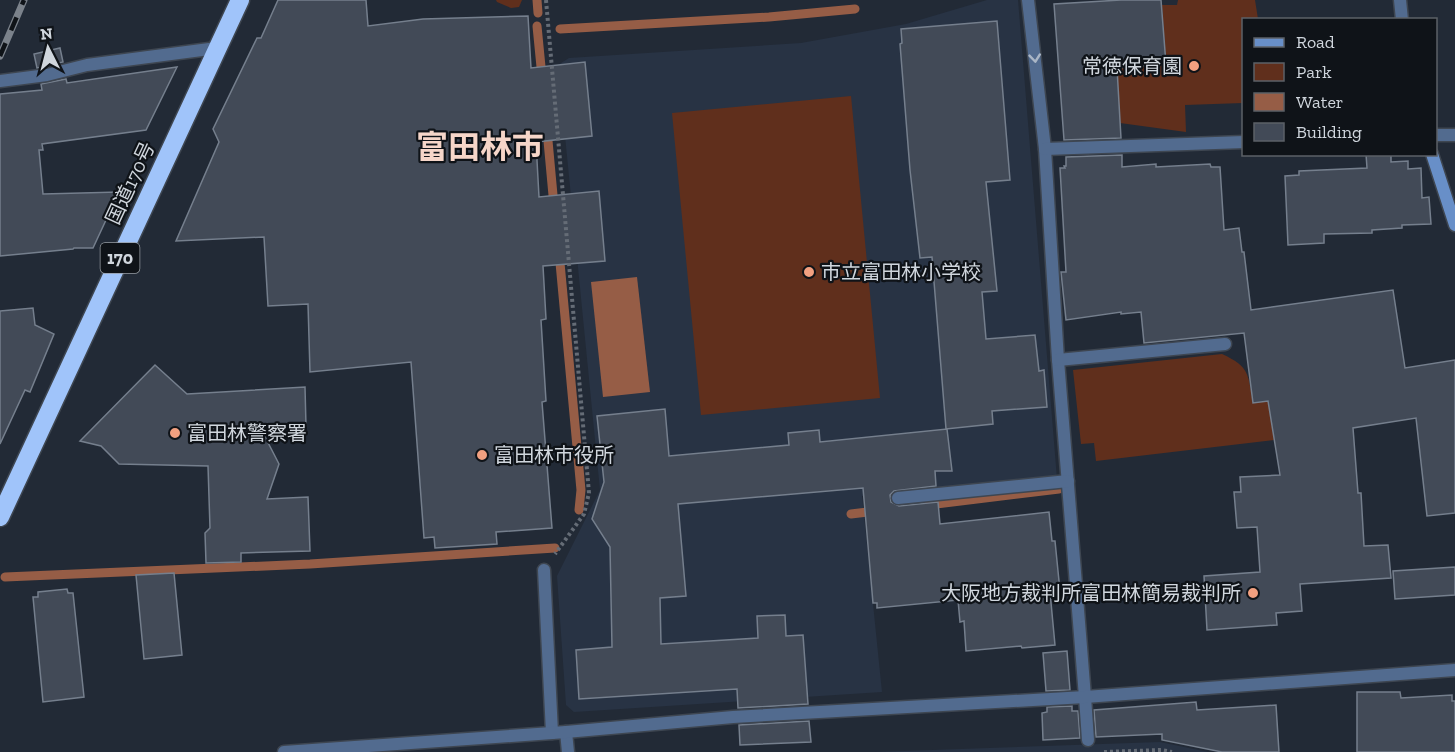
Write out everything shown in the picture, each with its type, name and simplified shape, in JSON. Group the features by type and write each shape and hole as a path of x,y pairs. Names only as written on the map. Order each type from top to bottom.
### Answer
{"highway":[{"name":"国道170号","path":"0,517 240,0"}],"street":[{"path":"1028,0 1045,149 1058,360 1088,740"},
{"path":"1400,0 1402,18"},
{"path":"0,81 46,75 87,65 218,48"},
{"path":"1437,135 1455,135"},
{"path":"1045,149 1242,142"},
{"path":"1433,156 1455,225"},
{"path":"1058,360 1226,344"},
{"path":"898,498 1068,481"},
{"path":"544,570 552,733"},
{"path":"284,752 566,732 733,717 1085,697 1455,670"},
{"path":"566,732 568,752"}],"path":[{"path":"544,570 584,514 589,493 546,0"},
{"path":"1095,752 1161,750 1172,752"}],"shaded area":[{"name":"市立富田林小学校","path":"987,0 1018,0 1057,479 862,496 882,692 574,712 566,705 557,576 600,490 558,65 569,58 801,43 906,24"},
{"path":"1160,742 1208,752 875,752"}],"green space":[{"path":"496,0 522,0 519,7 511,8"},
{"name":"常徳保育園","path":"1178,0 1255,0 1258,18 1242,18 1242,103 1185,105 1186,132 1120,123 1117,72 1122,68 1166,63 1162,5 1177,5"},
{"path":"851,96 880,398 701,415 672,113"},
{"path":"1222,354 1238,363 1246,372 1253,403 1268,401 1274,440 1096,461 1094,443 1081,444 1073,370"}],"water":[{"path":"637,277 650,392 603,397 591,282"}],"building":[{"path":"278,0 366,0 368,26 423,19 528,16 531,68 585,62 592,136 536,142 539,197 599,191 605,261 543,266 546,319 541,320 546,401 542,402 552,528 496,532 497,544 435,548 434,537 424,538 411,362 310,372 308,304 268,306 264,237 176,241 219,142 213,129 257,38 261,38"},
{"path":"1161,0 1166,64 1117,68 1121,138 1064,140 1054,4"},
{"path":"997,21 1010,180 986,182 997,291 982,292 986,339 1035,335 1039,371 1044,370 1047,407 992,411 993,424 946,429 932,257 920,258 910,170 900,44 902,43 901,29"},
{"path":"60,48 63,62 37,68 34,54"},
{"path":"177,67 146,130 42,144 43,150 39,150 43,194 119,192 93,248 0,256 0,94 42,90 41,84 66,79 67,83"},
{"path":"1122,155 1122,167 1156,164 1156,167 1210,164 1211,167 1220,167 1224,230 1239,228 1251,310 1393,290 1405,368 1455,360 1455,513 1427,516 1416,418 1353,428 1358,493 1361,493 1364,546 1388,545 1391,578 1300,584 1302,611 1276,613 1277,625 1207,630 1204,576 1260,572 1257,527 1237,528 1234,492 1241,492 1240,477 1280,475 1268,401 1253,403 1244,333 1144,343 1141,312 1121,314 1121,312 1066,320 1061,272 1066,272 1060,168 1065,168 1066,157"},
{"path":"1366,156 1391,156 1391,162 1408,161 1408,169 1421,168 1422,198 1429,197 1431,224 1402,225 1402,228 1372,230 1372,233 1324,234 1324,243 1288,245 1285,176 1299,175 1299,171 1367,168"},
{"path":"33,308 35,325 54,334 30,392 25,390 0,444 0,311"},
{"path":"155,365 187,394 305,387 306,426 260,427 279,464 267,499 308,497 310,551 241,553 241,562 206,563 205,533 210,528 208,466 119,464 101,446 80,441"},
{"path":"665,409 669,456 789,445 788,433 819,430 820,442 947,429 952,471 935,471 936,486 894,491 890,495 891,502 899,506 938,502 940,524 1049,512 1052,541 1055,541 1060,591 1050,592 1055,645 966,651 964,621 960,622 958,600 877,608 877,603 873,603 863,488 678,504 686,596 660,598 661,644 758,638 757,616 785,615 786,636 803,635 808,704 738,708 737,689 579,699 576,650 612,647 610,547 592,519 604,482 597,416"},
{"path":"1455,567 1455,595 1395,599 1393,571"},
{"path":"174,573 182,655 144,659 136,575"},
{"path":"67,589 68,593 73,593 84,697 43,702 33,597 38,597 38,592"},
{"path":"1067,651 1070,690 1046,691 1043,653"},
{"path":"1357,692 1400,692 1401,698 1452,695 1452,701 1455,701 1455,752 1357,752"},
{"path":"1196,702 1197,710 1276,705 1279,752 1222,752 1162,740 1162,734 1096,737 1094,710"},
{"path":"1072,706 1072,711 1078,711 1080,738 1043,740 1042,713 1047,712 1047,707"},
{"path":"809,721 811,742 740,745 739,725"}],"waterway":[{"path":"537,0 538,13"},
{"path":"560,29 769,17 855,9"},
{"path":"537,26 542,77"},
{"path":"547,130 554,206"},
{"path":"559,252 581,490 579,510"},
{"path":"928,505 1059,489"},
{"path":"851,514 876,511"},
{"path":"5,577 310,564 555,548"}],"railway":[{"path":"0,56 24,0"}],"place":[{"name":"常徳保育園","path":"1194,66"},
{"name":"市立富田林小学校","path":"809,272"},
{"name":"富田林警察署","path":"175,433"},
{"name":"富田林市役所","path":"482,455"},
{"name":"大阪地方裁判所富田林簡易裁判所","path":"1253,593"}],"district":[{"name":"富田林市","path":"480,147"}]}
